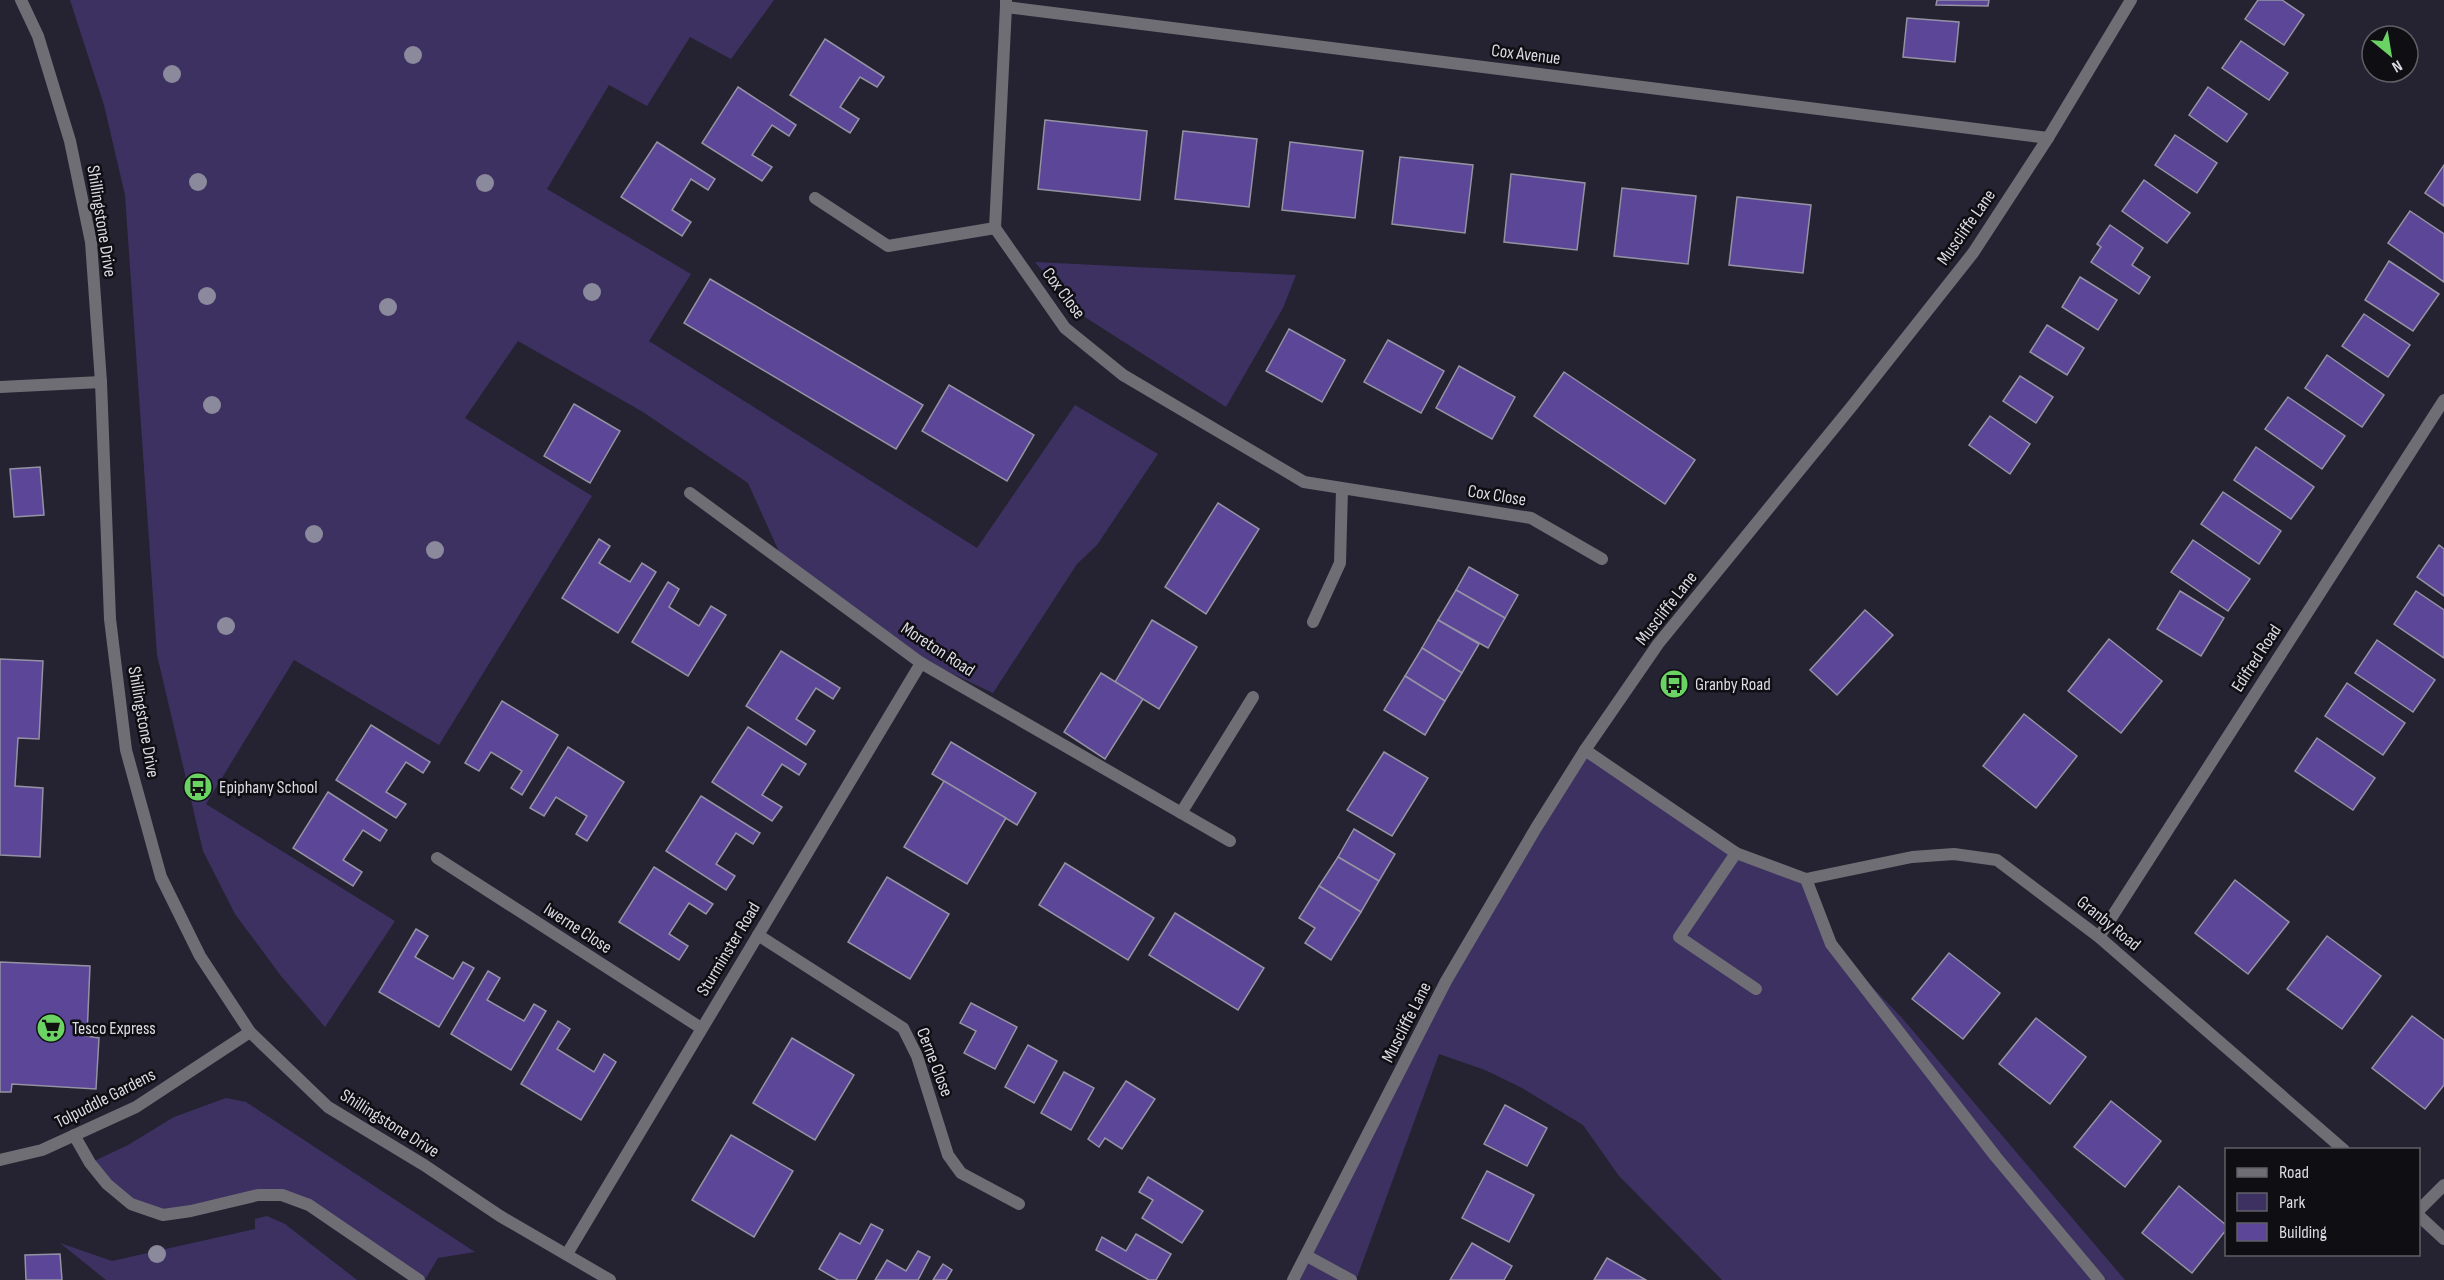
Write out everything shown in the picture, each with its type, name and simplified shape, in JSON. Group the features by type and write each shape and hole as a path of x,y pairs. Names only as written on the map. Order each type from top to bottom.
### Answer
{"street":[{"name":"Shillingstone Drive","path":"21,0 38,36 72,152 91,242 101,382 110,619 126,750 161,877 200,956 250,1032 328,1107 424,1165 500,1216 610,1280"},
{"name":"Muscliffe Lane","path":"1293,1280 1446,981 1585,750 1658,644 1973,253 2048,138 2131,0"},
{"path":"815,198 888,246 995,228 1006,3"},
{"name":"Cox Avenue","path":"1006,3 2048,138"},
{"name":"Cox Close","path":"995,228 1065,328 1123,375 1304,482 1532,518 1602,559"},
{"path":"0,387 101,382"},
{"name":"Edifred Road","path":"2099,937 2444,400"},
{"path":"1313,622 1340,563 1342,489"},
{"name":"Moreton Road","path":"690,493 921,663 1230,841"},
{"name":"Sturminster Road","path":"567,1254 700,1028 921,663"},
{"path":"1181,813 1253,697"},
{"path":"1585,750 1736,853 1806,879 1831,944 1996,1157 2099,1280"},
{"path":"1736,853 1679,937 1756,989"},
{"name":"Granby Road","path":"1806,879 1912,857 1954,854 1997,860 2099,937 2343,1148"},
{"name":"Iwerne Close","path":"437,858 700,1028"},
{"name":"Cerne Close","path":"758,935 903,1028 917,1056 948,1155 961,1173 1019,1204"},
{"name":"Tolpuddle Gardens","path":"0,1160 42,1150 136,1107 250,1032"},
{"path":"74,1136 107,1184 131,1204 163,1215 191,1212 258,1195 282,1195 309,1205 419,1280"},
{"path":"2420,1211 2444,1185"},
{"path":"2420,1215 2444,1239"},
{"path":"1307,1256 1351,1280"}],"green space":[{"path":"70,0 774,0 731,59 690,37 647,106 609,85 547,189 691,274 649,341 977,548 1075,405 1158,454 1097,545 1077,564 993,693 923,660 781,556 748,483 643,412 518,341 465,418 592,496 439,745 294,660 206,804 395,921 325,1027 281,976 235,914 203,851 157,655 125,195 104,105"},
{"path":"1035,262 1296,275 1283,308 1226,407 1080,314"},
{"path":"1585,750 1736,853 1806,879 1831,944 1902,1018 2125,1280 1722,1280 1619,1176 1583,1125 1522,1088 1485,1070 1439,1054 1356,1280 1292,1280 1446,981"},
{"path":"226,1098 246,1102 475,1252 438,1258 425,1280 419,1280 282,1195 163,1215 131,1204 90,1163 128,1145 174,1117"},
{"path":"267,1216 285,1224 357,1280 106,1280 60,1243 112,1261 255,1229 255,1219"}],"building":[{"path":"1937,0 1989,0 1988,6 1936,5"},
{"path":"2258,0 2282,0 2304,15 2284,45 2245,19"},
{"path":"1907,18 1959,22 1955,62 1903,57"},
{"path":"825,39 884,77 877,87 860,77 840,107 859,119 850,133 790,95"},
{"path":"2241,41 2288,73 2269,100 2222,68"},
{"path":"738,87 796,125 789,136 772,125 752,155 772,167 762,181 702,143"},
{"path":"2208,87 2247,114 2227,142 2189,115"},
{"path":"1045,120 1147,131 1140,200 1038,189"},
{"path":"1183,131 1257,139 1249,207 1175,199"},
{"path":"2175,135 2217,163 2197,193 2155,165"},
{"path":"657,142 715,179 708,190 691,179 672,210 691,222 682,236 621,197"},
{"path":"1290,142 1363,151 1355,218 1282,210"},
{"path":"1400,157 1473,165 1465,233 1392,224"},
{"path":"2444,165 2444,206 2425,193"},
{"path":"1511,174 1585,183 1577,250 1504,242"},
{"path":"2144,180 2190,213 2167,243 2122,211"},
{"path":"1622,188 1696,196 1688,264 1614,256"},
{"path":"1737,197 1811,205 1803,273 1729,265"},
{"path":"2410,211 2444,234 2444,282 2388,243"},
{"path":"2110,225 2143,248 2132,265 2150,277 2139,294 2091,262 2101,247 2097,244"},
{"path":"2389,261 2439,294 2413,331 2365,300"},
{"path":"2080,277 2117,300 2098,330 2062,307"},
{"path":"710,279 923,405 896,449 684,323"},
{"path":"2364,314 2410,345 2388,377 2342,346"},
{"path":"2047,325 2084,348 2067,375 2030,352"},
{"path":"1289,329 1345,360 1322,402 1266,371"},
{"path":"1388,340 1444,371 1421,413 1364,382"},
{"path":"2327,355 2384,395 2362,427 2305,388"},
{"path":"1459,366 1515,397 1492,439 1436,408"},
{"path":"1564,372 1695,460 1665,504 1534,416"},
{"path":"2020,376 2053,397 2036,423 2003,401"},
{"path":"949,385 1034,435 1007,481 922,431"},
{"path":"2288,397 2345,436 2322,469 2265,429"},
{"path":"574,404 620,431 590,483 544,456"},
{"path":"1990,416 2030,444 2010,474 1969,445"},
{"path":"2256,447 2314,487 2291,519 2234,480"},
{"path":"40,467 44,515 14,517 10,469"},
{"path":"2223,492 2281,531 2259,564 2201,524"},
{"path":"1218,503 1259,529 1206,614 1165,587"},
{"path":"599,539 610,546 599,563 630,582 642,563 656,572 618,633 562,598"},
{"path":"2193,540 2250,579 2228,611 2171,572"},
{"path":"2439,545 2444,549 2444,596 2417,577"},
{"path":"1469,567 1518,595 1505,618 1456,590"},
{"path":"668,582 679,589 669,607 699,626 711,606 726,615 688,676 632,642"},
{"path":"1456,590 1505,618 1488,648 1438,620"},
{"path":"2180,591 2224,618 2201,656 2157,629"},
{"path":"2416,591 2444,610 2444,658 2394,624"},
{"path":"1865,610 1893,635 1837,695 1810,670"},
{"path":"1152,620 1197,647 1159,709 1115,682"},
{"path":"1438,620 1479,644 1462,673 1422,648"},
{"path":"2109,639 2162,681 2121,733 2068,691"},
{"path":"2377,640 2435,680 2413,712 2355,673"},
{"path":"1422,648 1462,673 1445,701 1405,676"},
{"path":"781,651 840,688 833,699 816,688 796,719 815,731 806,745 746,706"},
{"path":"0,659 43,661 39,739 18,738 15,786 43,788 40,857 0,855"},
{"path":"1101,673 1143,699 1105,759 1064,732"},
{"path":"1405,676 1445,701 1425,735 1384,710"},
{"path":"2347,683 2405,723 2383,755 2325,716"},
{"path":"502,701 558,735 522,795 511,788 522,771 491,752 479,771 465,763"},
{"path":"2024,714 2077,756 2036,808 1983,766"},
{"path":"371,725 430,762 423,773 406,762 386,792 406,804 396,818 336,780"},
{"path":"748,727 806,764 799,775 782,764 762,795 782,807 772,821 712,782"},
{"path":"2317,738 2375,778 2353,810 2295,771"},
{"path":"951,742 1036,793 1017,825 932,774"},
{"path":"568,747 624,782 587,841 576,834 587,816 556,797 544,816 530,808"},
{"path":"1384,752 1428,778 1392,836 1347,810"},
{"path":"944,781 1006,818 967,884 904,847"},
{"path":"328,792 387,830 380,841 363,830 343,860 362,872 353,886 293,848"},
{"path":"701,796 760,833 753,844 736,833 716,864 735,876 726,890 666,851"},
{"path":"1354,829 1395,854 1379,881 1338,857"},
{"path":"1338,857 1379,881 1361,912 1319,886"},
{"path":"1065,863 1154,918 1128,960 1039,905"},
{"path":"654,867 713,904 706,914 689,903 669,934 688,946 679,960 619,922"},
{"path":"887,877 949,914 910,979 848,942"},
{"path":"2235,880 2289,922 2248,974 2195,933"},
{"path":"1319,886 1361,912 1331,960 1305,943 1315,928 1299,918"},
{"path":"1175,913 1264,968 1238,1010 1149,955"},
{"path":"416,929 428,936 415,957 453,979 463,962 474,968 439,1027 379,992"},
{"path":"2327,936 2381,976 2342,1029 2287,989"},
{"path":"1949,953 2000,993 1963,1039 1912,999"},
{"path":"0,962 90,966 87,1036 99,1038 96,1089 12,1084 11,1092 0,1092"},
{"path":"488,971 500,978 487,1000 524,1021 534,1004 546,1011 511,1070 451,1034"},
{"path":"971,1003 1017,1027 995,1069 964,1053 976,1031 960,1023"},
{"path":"2412,1016 2444,1040 2444,1085 2425,1109 2372,1068"},
{"path":"2036,1018 2086,1057 2050,1104 1999,1064"},
{"path":"558,1021 570,1029 557,1049 594,1072 604,1054 616,1062 581,1120 521,1084"},
{"path":"792,1038 854,1075 815,1140 753,1103"},
{"path":"1028,1045 1057,1061 1034,1103 1005,1087"},
{"path":"1064,1072 1094,1088 1071,1130 1041,1113"},
{"path":"1126,1081 1155,1099 1122,1149 1105,1138 1099,1147 1088,1139"},
{"path":"2111,1101 2161,1141 2125,1187 2074,1147"},
{"path":"1505,1105 1547,1128 1527,1166 1484,1144"},
{"path":"731,1135 793,1171 754,1237 692,1200"},
{"path":"1487,1171 1534,1195 1509,1242 1462,1218"},
{"path":"1148,1177 1203,1211 1182,1243 1142,1218 1153,1200 1139,1192"},
{"path":"2179,1186 2225,1224 2225,1231 2192,1273 2142,1233"},
{"path":"871,1224 883,1230 856,1280 838,1280 819,1269 840,1233 860,1244"},
{"path":"1136,1234 1171,1254 1156,1280 1149,1280 1096,1250 1102,1237 1126,1251"},
{"path":"1472,1243 1512,1266 1504,1280 1450,1280"},
{"path":"918,1251 930,1257 918,1280 875,1280 887,1260 906,1271"},
{"path":"60,1254 62,1280 26,1280 25,1255"},
{"path":"1607,1258 1646,1280 1594,1280"},
{"path":"943,1264 952,1270 946,1280 933,1280"}],"place":[{"name":"Granby Road","path":"1674,684"},
{"name":"Epiphany School","path":"198,787"},
{"name":"Tesco Express","path":"51,1028"}]}
